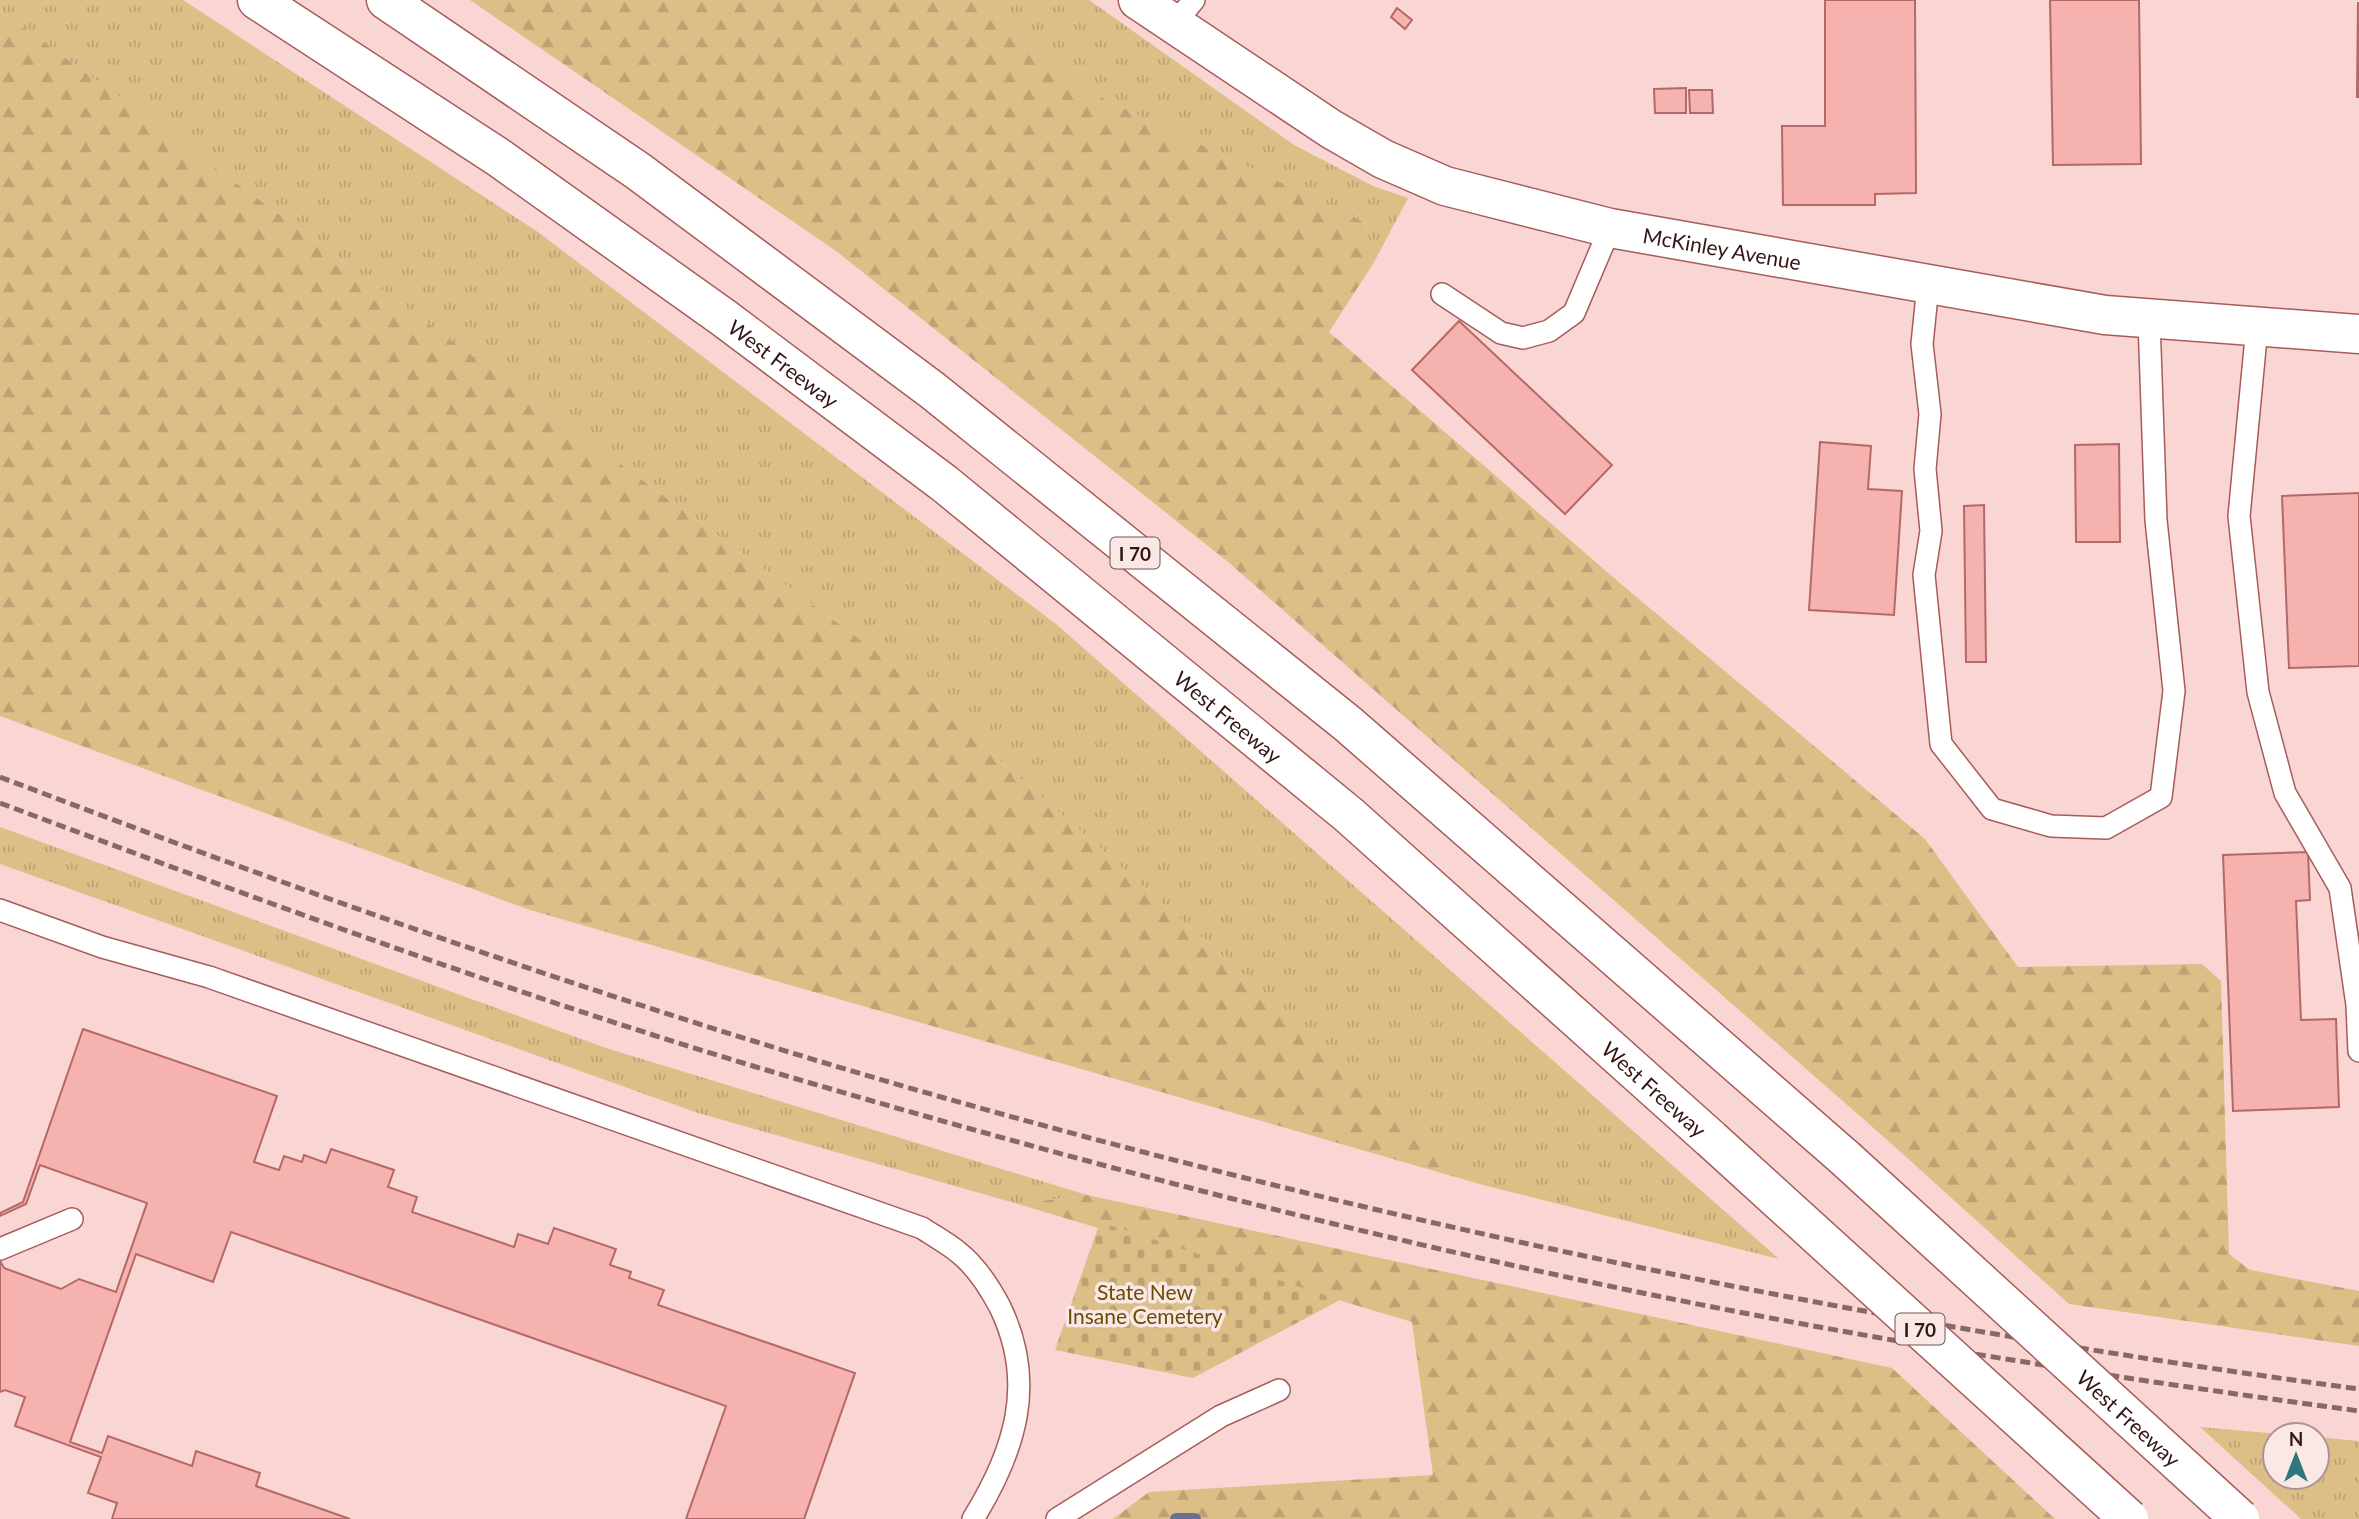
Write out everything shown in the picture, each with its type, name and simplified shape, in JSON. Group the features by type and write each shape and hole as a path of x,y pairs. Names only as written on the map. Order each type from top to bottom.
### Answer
{"main road":[{"name":"West Freeway","path":"257,0 498,157 724,318 945,484 1349,815 2129,1519"},
{"name":"West Freeway","path":"386,0 638,171 943,399 1348,723 1845,1158 2240,1519"},
{"name":"McKinley Avenue","path":"1138,0 1183,13 1383,159 1445,186 1610,228 1928,285 2149,320 2359,334"}],"lane":[{"path":"1443,294 1501,332 1523,338 1549,331 1574,313 1610,228"},
{"path":"1928,285 1922,344 1930,414 1925,469 1931,531 1924,575 1941,744 1992,809 2051,826 2106,828 2161,797 2174,691 2156,520 2149,320"},
{"path":"2257,327 2239,516 2259,692 2285,793 2340,888 2357,1004 2359,1051"},
{"path":"0,910 103,947 209,976 922,1228 960,1253 990,1289 1012,1331 1021,1383 1013,1435 991,1489 973,1519"},
{"path":"0,1249 72,1219"},
{"path":"1057,1519 1221,1416 1279,1390"}],"green space":[{"path":"0,0 183,0 538,232 1056,624 1779,1259 1483,1185 873,649 0,10"},
{"path":"470,0 975,0 1106,100 1366,223 1373,264 1329,332 1621,584 1925,839 2018,967 2202,964 2221,981 2229,1254 2250,1270 2359,1291 2359,1346 2069,1304 1885,1138 1227,561 836,251"},
{"path":"975,0 1089,0 1294,145 1373,186 1408,198 1373,264 1366,223 1106,100"},
{"path":"0,10 873,649 1483,1185 530,910 0,716"},
{"path":"0,827 606,1048 1087,1195 1018,1204 695,1112 0,864"},
{"path":"1087,1195 1892,1368 2055,1519 1113,1519 1149,1492 1433,1475 1412,1322 1018,1204"},
{"name":"State New Insane Cemetery","path":"1100,1222 1340,1300 1193,1378 1055,1350"},
{"path":"2200,1427 2261,1432 2261,1483"},
{"path":"2331,1438 2359,1441 2359,1519 2301,1519 2270,1491 2331,1491"}],"building":[{"path":"1825,0 1915,0 1916,193 1875,194 1875,205 1783,205 1782,126 1825,126"},
{"path":"2050,0 2139,0 2141,164 2053,165"},
{"path":"2358,3 2359,97 2357,97"},
{"path":"1397,8 1412,20 1405,29 1391,17"},
{"path":"1686,88 1686,113 1655,113 1654,89"},
{"path":"1689,90 1712,90 1713,113 1690,113"},
{"path":"1459,321 1612,465 1565,514 1412,370"},
{"path":"1820,442 1871,446 1868,489 1902,491 1894,615 1809,610"},
{"path":"2119,444 2120,542 2076,542 2075,445"},
{"path":"2359,493 2359,666 2289,668 2282,496"},
{"path":"1984,505 1986,662 1966,662 1964,506"},
{"path":"2308,852 2310,900 2296,901 2301,1020 2336,1019 2339,1107 2233,1111 2223,855"},
{"path":"83,1029 277,1096 254,1162 279,1170 284,1156 302,1162 304,1155 326,1163 331,1149 394,1170 388,1187 417,1197 412,1212 514,1247 518,1234 548,1244 554,1228 616,1249 610,1265 631,1272 629,1278 664,1290 658,1305 855,1373 804,1519 686,1519 726,1406 231,1232 213,1282 136,1254 70,1442 102,1453 108,1436 192,1466 196,1451 260,1473 256,1486 350,1519 112,1519 117,1503 88,1493 101,1457 15,1426 25,1397 5,1390 0,1392 0,1261 4,1268 61,1289 79,1279 116,1292 147,1203 40,1165 26,1204 0,1216 0,1213 23,1202"}],"waterway":[{"path":"1176,1519 1195,1519"}],"railway":[{"path":"0,777 233,864 585,987 822,1062 1116,1145 1468,1231 1822,1303 2001,1335 2359,1389"},
{"path":"0,803 374,940 658,1036 859,1097 1179,1185 1501,1263 1702,1305 1983,1355 2359,1411"}]}
